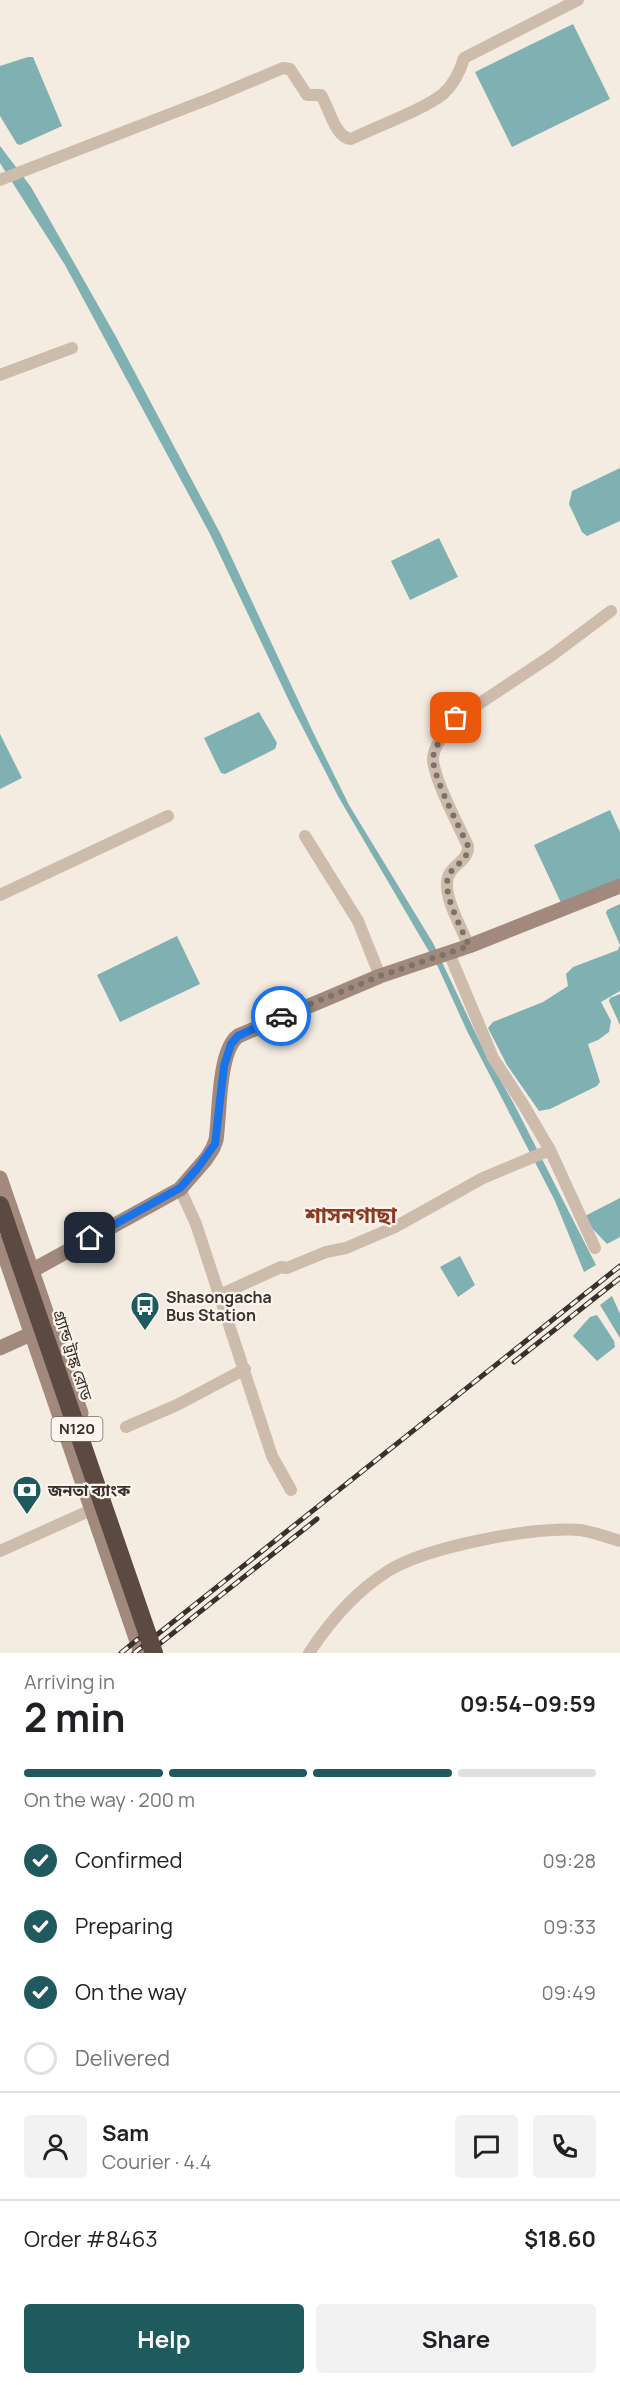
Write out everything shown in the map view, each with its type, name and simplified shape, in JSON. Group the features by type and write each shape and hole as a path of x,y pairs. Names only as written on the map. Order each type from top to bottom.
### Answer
{"highway":[{"name":"গ্র্যান্ড ট্রাঙ্ক রোড","path":"0,1205 154,1653"}],"street":[{"path":"1,180 283,68 290,69 307,95 321,95 340,132 345,138 351,139 435,99 453,83 460,72 464,58 578,0"},
{"path":"0,375 72,348"},
{"path":"469,946 449,897 447,886 451,871 469,852 468,846 435,772 433,757 446,730 456,718 550,656 611,611"},
{"path":"0,895 168,816"},
{"path":"304,836 358,921 380,976"},
{"path":"0,1348 32,1334 47,1324 31,1274 33,1270 180,1188 206,1159 215,1144 224,1066 234,1039 274,1019 380,976 469,946 620,886"},
{"path":"449,953 493,1058 595,1248"},
{"path":"220,1296 281,1268 287,1268 326,1252 346,1248 394,1227 483,1178 545,1152"},
{"path":"0,1178 161,1653"},
{"path":"180,1188 196,1224 272,1456 291,1491"},
{"path":"0,1242 141,1653"},
{"path":"126,1427 177,1405 245,1369"},
{"path":"0,1551 91,1510"},
{"path":"309,1653 333,1618 347,1604 390,1570 420,1557 476,1542 559,1529 582,1530 620,1541"}],"water":[{"path":"573,24 610,99 512,147 475,72"},
{"path":"33,57 62,126 20,145 17,144 0,116 0,66"},
{"path":"0,146 31,187 115,335 221,535 349,805 433,943 485,1053 514,1104 596,1265 584,1272 555,1201 468,1033 438,967 339,798 291,705 210,534 65,265 0,163"},
{"path":"620,468 620,521 587,536 582,532 569,504 572,491"},
{"path":"439,538 458,577 410,600 391,561"},
{"path":"259,712 277,743 275,749 225,774 221,773 204,738"},
{"path":"0,734 22,778 0,789"},
{"path":"610,810 620,832 620,879 562,905 534,845"},
{"path":"620,904 620,945 606,913 607,910"},
{"path":"177,936 200,984 120,1022 97,975"},
{"path":"620,945 620,991 601,1002 611,1021 609,1032 588,1044 600,1082 597,1086 550,1109 539,1111 507,1065 488,1028 493,1022 543,1002 568,986 566,974 573,967 618,950"},
{"path":"620,994 620,1025 609,1001 610,998"},
{"path":"620,1198 620,1237 607,1244 588,1224 585,1216"},
{"path":"460,1256 475,1285 458,1297 440,1267"},
{"path":"612,1296 620,1314 620,1338 600,1305"},
{"path":"597,1315 614,1341 615,1347 597,1361 573,1336 590,1317"}],"railway":[{"path":"134,1653 620,1266"},
{"path":"514,1362 620,1278"},
{"path":"148,1653 317,1519"},
{"path":"121,1653 138,1639"}],"way so far":[{"path":"281,1016 380,976 469,946 449,897 447,886 451,871 469,852 468,846 435,772 433,757 446,730 456,718"}],"place":[{"name":"Shasongacha Bus Station","path":"145,1332"},
{"name":"জনতা ব্যাংক","path":"27,1516"}],"district":[{"name":"শাসনগাছা","path":"351,1215"}],"route":[{"path":"90,1238 180,1188 206,1159 215,1144 224,1066 231,1044 238,1036 281,1016"}]}
